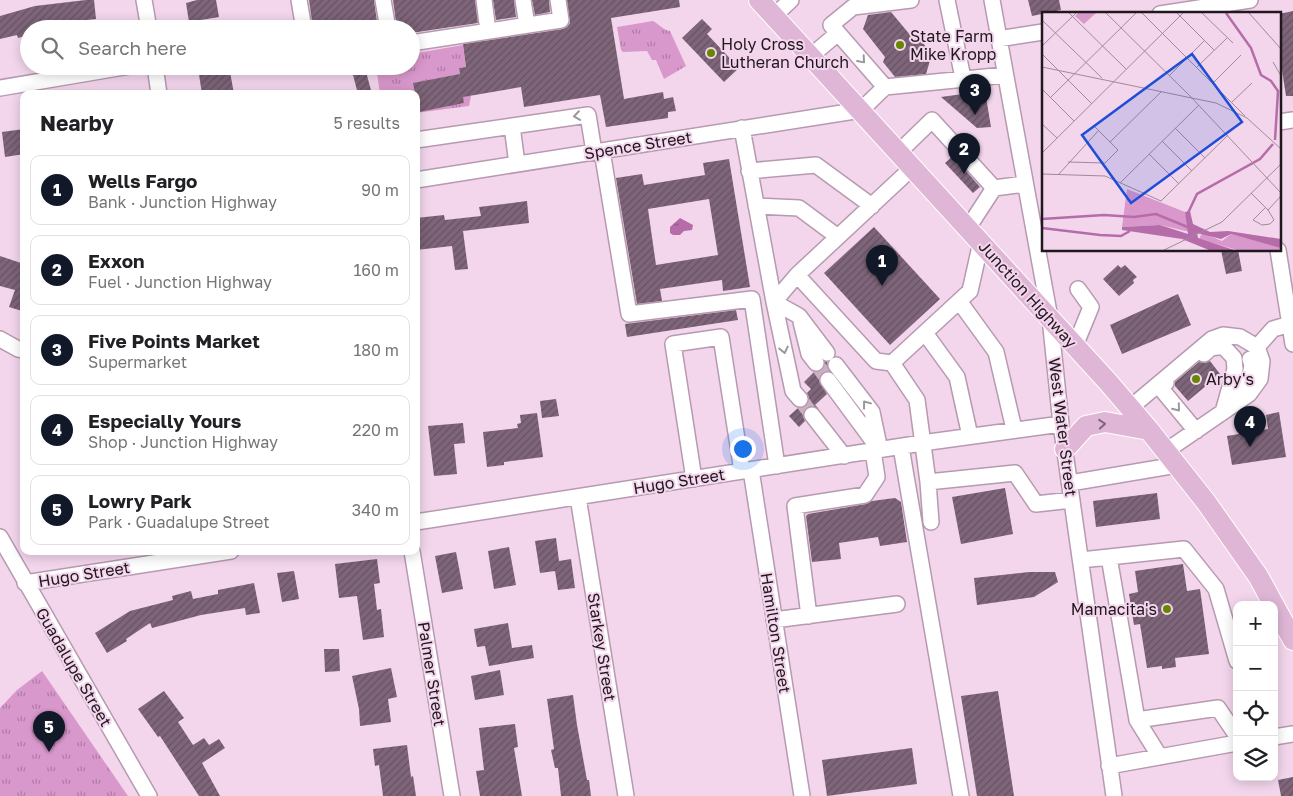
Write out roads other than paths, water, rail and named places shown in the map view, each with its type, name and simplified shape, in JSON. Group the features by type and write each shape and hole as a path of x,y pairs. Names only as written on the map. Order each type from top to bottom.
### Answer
{"main road":[{"name":"Junction Highway","path":"759,0 1050,318 1149,430 1206,502 1258,576 1293,640"},
{"path":"1065,450 1086,426 1105,422 1149,430"}],"street":[{"path":"144,0 147,20"},
{"path":"300,0 303,20"},
{"path":"383,0 386,20"},
{"path":"484,0 488,31"},
{"path":"523,0 527,25"},
{"path":"420,42 561,20 558,0"},
{"path":"774,16 791,0"},
{"path":"885,87 831,25 853,6 911,0"},
{"path":"947,0 963,78"},
{"name":"West Water Street","path":"992,0 1025,184 1037,211 1061,424 1114,796"},
{"path":"1176,12 1242,4"},
{"path":"998,39 1042,32"},
{"path":"811,56 838,33"},
{"path":"0,88 77,75"},
{"path":"156,75 158,90"},
{"path":"860,110 885,87 1005,75"},
{"name":"Spence Street","path":"420,179 860,110"},
{"path":"420,139 588,115 598,151 629,314 752,299 776,466"},
{"path":"899,152 932,120 994,188"},
{"path":"1280,122 1293,120"},
{"path":"512,126 517,164"},
{"path":"742,128 774,302 793,391 800,399"},
{"path":"749,170 816,165 872,206"},
{"path":"760,351 774,302 797,276 913,167"},
{"path":"994,188 1025,184"},
{"path":"892,363 970,291 974,235 994,188"},
{"path":"756,206 799,208 838,238"},
{"path":"1256,347 1273,329 1292,336 1278,251"},
{"path":"797,276 876,361 892,363 917,400 928,482 931,522"},
{"path":"1075,346 1091,307 1078,289"},
{"path":"959,301 996,352 1014,429"},
{"path":"774,302 799,316 872,412 877,450 878,477 865,495 795,506 809,616"},
{"path":"799,316 809,354 816,363"},
{"path":"925,333 957,377 970,436"},
{"path":"1070,482 1172,458 1196,431 1249,394 1260,379 1262,361 1256,347 1240,337 1223,335 1212,339 1130,408"},
{"name":"Hamilton Street","path":"694,479 673,344 721,337 774,620 802,796"},
{"path":"2,344 20,349"},
{"path":"1158,385 1170,382 1211,348 1240,346 1249,356 1252,365 1250,376 1230,389 1224,412"},
{"path":"828,380 877,450"},
{"path":"1158,385 1196,431"},
{"path":"812,415 844,456"},
{"name":"Hugo Street","path":"420,521 1014,429 1061,424"},
{"path":"901,447 961,796"},
{"path":"928,482 1015,473 1036,504 1072,500"},
{"name":"Starkey Street","path":"578,497 626,796"},
{"name":"Guadalupe Street","path":"0,537 149,796"},
{"path":"1081,560 1184,548 1216,589 1233,647"},
{"name":"Hugo Street","path":"25,583 205,555"},
{"name":"Palmer Street","path":"413,555 452,796"},
{"path":"1109,557 1137,720 1160,757"},
{"path":"774,620 897,604"},
{"path":"1137,720 1218,708 1233,730"},
{"path":"1278,736 1293,734"},
{"path":"1109,766 1233,745"}],"water":[{"path":"680,218 693,225 692,230 684,231 680,235 673,235 670,233 670,227"}],"tunnel":[{"path":"816,363 828,380"},
{"path":"800,399 812,415"}],"place":[{"name":"State Farm Mike Kropp","path":"900,45"},
{"name":"Holy Cross Lutheran Church","path":"711,53"},
{"name":"Five Points Market","path":"975,115"},
{"name":"Exxon","path":"964,174"},
{"name":"Wells Fargo","path":"882,286"},
{"name":"Arby's","path":"1196,379"},
{"name":"Especially Yours","path":"1250,447"},
{"name":"Mamacita's","path":"1167,609"},
{"name":"Lowry Park","path":"49,752"}]}
